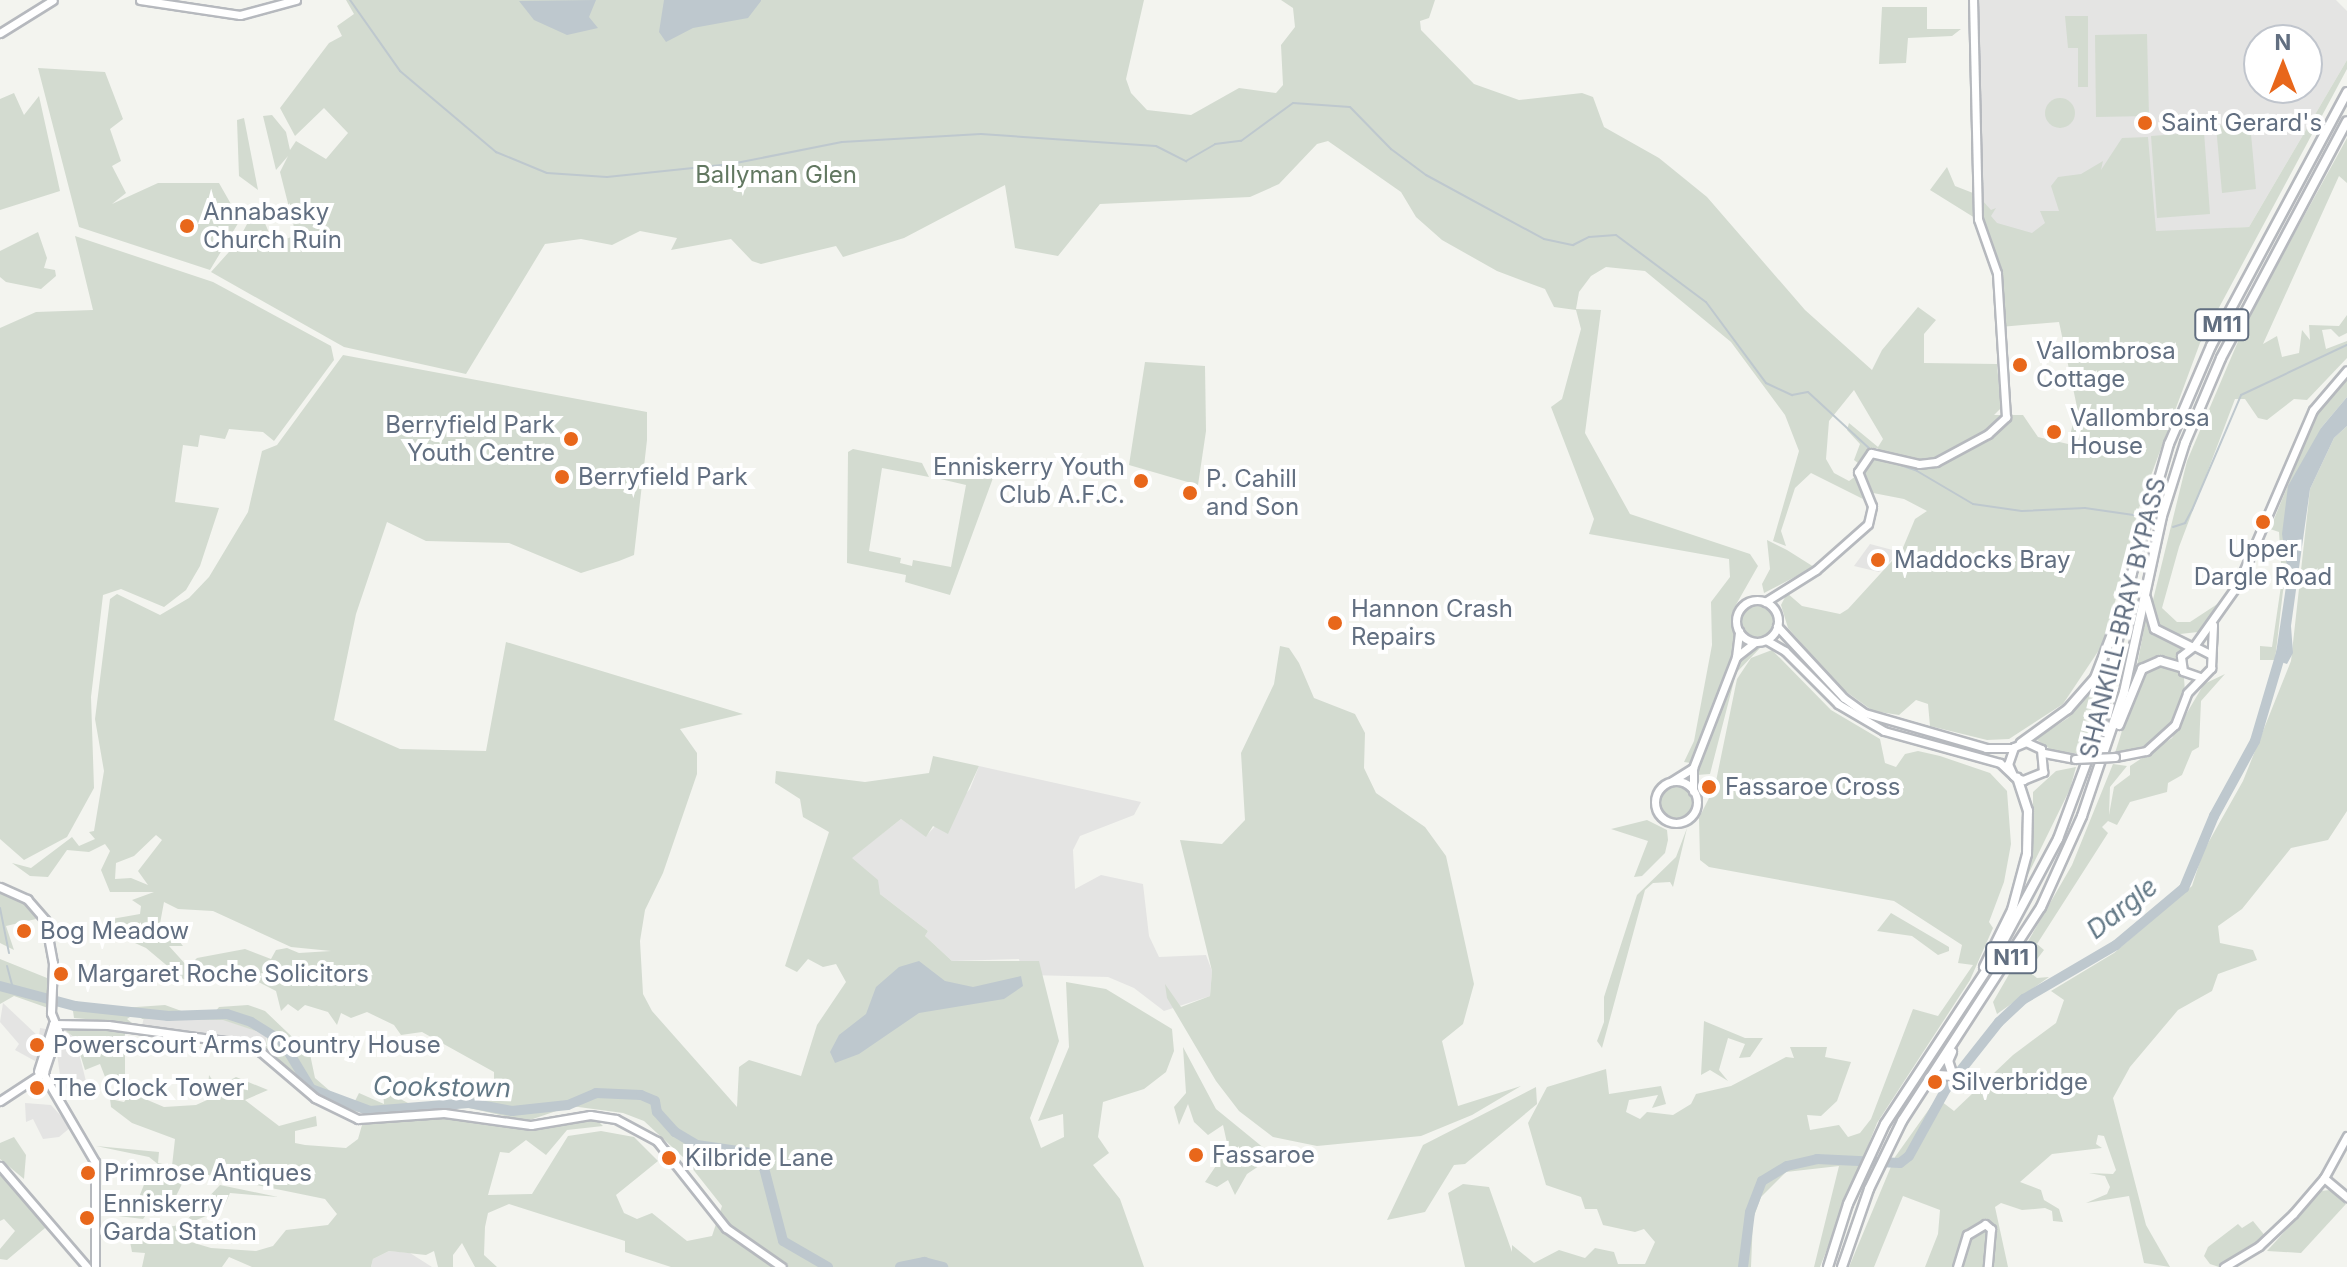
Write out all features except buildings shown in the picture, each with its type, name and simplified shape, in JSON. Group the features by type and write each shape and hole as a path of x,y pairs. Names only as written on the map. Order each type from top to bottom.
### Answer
{"highway":[{"name":"SHANKILL-BRAY BYPASS","path":"1828,1267 1863,1172 1907,1087 2032,895 2079,787 2114,675 2132,573 2169,444 2211,346 2347,92"},
{"name":"SHANKILL-BRAY BYPASS","path":"1842,1267 1891,1142 2041,907 2109,746 2174,478 2202,401 2347,121"},
{"path":"2018,745 2068,709 2095,678 2132,573"},
{"path":"2145,590 2155,629 2192,646"},
{"name":"N11","path":"2109,746 2142,669 2160,661 2184,670"},
{"name":"N11","path":"1969,996 2012,910 2027,854 2028,811 2015,776"},
{"name":"N11","path":"1891,1142 1936,1076 1953,1076 1951,1054 2002,981 2006,965"}],"street":[{"path":"0,33 53,0"},
{"path":"140,0 240,15 296,0"},
{"path":"1765,602 1781,594 1868,524 1872,506 1858,472 1871,453 1919,464 1936,462 1988,434 2006,417 1997,273 1978,222 1973,0"},
{"path":"2187,693 2181,656 2213,625 2245,569 2313,410 2347,370"},
{"path":"1781,594 1775,610 1777,626 1844,698 1865,713 1986,748 2032,743 2044,753 2075,759"},
{"path":"1693,768 1670,782 1655,799 1658,813 1669,822 1681,822 1693,814 1693,768 1736,657 1740,608 1754,600 1765,602 1775,610"},
{"path":"1766,640 1861,722 2000,763 2015,776 2035,779 2046,766 2075,759 2115,757 2157,744 2175,725 2187,693 2212,666 2213,625"},
{"path":"1736,657 1755,642 1766,640 1777,626"},
{"path":"1739,631 1755,642"},
{"path":"2192,646 2210,654"},
{"path":"2184,670 2204,675"},
{"path":"2015,776 2008,758 2018,745"},
{"path":"2044,753 2046,766"},
{"path":"1670,782 1683,783 1693,791"},
{"path":"0,887 27,899 42,913 50,941 51,1011 56,1027 42,1070 29,1083 0,1101"},
{"path":"56,1027 73,1022 251,1047 315,1098 358,1119 444,1113 531,1125 590,1115 616,1119 657,1141 726,1228 782,1267"},
{"path":"42,1070 55,1100 95,1162 95,1267"},
{"path":"2224,1267 2259,1246 2324,1178 2347,1136"},
{"path":"0,1166 87,1267"},
{"path":"2324,1178 2347,1197"},
{"path":"1957,1267 1967,1235 1985,1224 1991,1229 1988,1267"}],"shaded area":[{"path":"596,0 589,17 598,28 567,35 534,20 519,1"},
{"path":"664,0 761,1 748,18 693,28 666,42 659,32"},
{"name":"Saint Gerard's","path":"1976,0 2336,0 2347,11 2347,60 2323,101 2323,24 2243,24 2243,104 2321,104 2249,227 1992,243 1982,219"},
{"path":"2347,397 2347,426 2334,438 2310,489 2291,626 2293,653 2287,664 2275,660 2288,573 2282,534 2288,486 2321,428"},
{"path":"1870,544 1900,552 1879,572 1854,566"},
{"path":"979,766 1141,802 1134,815 1080,836 1073,850 1075,889 1101,875 1143,884 1149,936 1159,957 1206,955 1212,971 1210,996 1164,1011 1134,988 1108,977 1029,975 1022,972 1019,959 952,961 925,936 928,931 880,894 851,858 901,819 926,836 970,789"},
{"path":"919,961 945,981 973,987 1021,976 1023,986 1004,999 919,1013 859,1054 835,1063 830,1052 839,1035 866,1014 876,987 899,967"},
{"path":"3,1003 39,1037 40,1028 46,1029 46,1043 35,1061 15,1050 19,1044 0,1022"},
{"path":"144,1017 229,1019 267,1036 264,1050 232,1039 142,1026"},
{"path":"66,1031 75,1038 87,1085 62,1089 56,1047"},
{"path":"25,1103 51,1105 71,1127 59,1137 43,1139 33,1119 26,1122"},
{"path":"389,1251 410,1253 432,1267 371,1267 373,1259"}],"green space":[{"name":"Ballyman Glen","path":"346,0 1144,0 1126,79 1131,93 1147,110 1191,115 1239,88 1276,93 1283,85 1281,45 1295,27 1293,8 1281,0 1435,0 1429,18 1420,21 1421,30 1474,84 1519,100 1582,93 1593,97 1604,127 1659,158 1707,197 1805,310 1872,370 1882,350 1918,307 1936,320 1924,334 1924,363 1997,364 2001,408 1994,415 2023,415 2038,437 2068,444 2077,407 2059,322 2000,327 2002,272 1984,226 1982,200 1991,210 1996,208 1991,216 1997,223 2032,233 2045,223 2040,211 2059,211 2051,186 2058,177 2081,174 2103,161 2101,170 2122,138 2148,137 2156,231 2249,227 2347,60 2347,69 2200,343 2139,508 2105,641 2063,704 2009,739 1987,740 1930,726 1928,704 1916,700 1899,715 1873,711 1841,688 1788,628 1781,605 1787,593 1802,606 1840,614 1902,550 1915,519 1927,511 1904,499 1868,492 1864,469 1878,448 1869,448 1858,463 1854,460 1860,444 1847,430 1849,423 1878,447 1883,439 1854,390 1829,421 1826,459 1834,473 1849,481 1856,476 1863,499 1811,473 1795,488 1781,531 1786,546 1773,541 1799,451 1785,415 1731,342 1645,271 1606,267 1591,276 1579,292 1576,309 1601,310 1585,433 1630,514 1750,554 1758,566 1733,610 1736,647 1691,763 1684,762 1694,741 1712,645 1711,602 1730,577 1729,559 1589,534 1594,519 1551,407 1562,399 1581,329 1576,310 1554,307 1545,289 1497,271 1442,240 1416,217 1401,192 1328,141 1317,144 1279,184 1250,197 1100,204 1058,256 1015,248 1005,185 904,238 843,257 836,246 761,264 752,261 731,239 671,250 677,238 640,231 612,245 581,239 545,244 466,374 344,347 211,272 237,243 257,205 274,244 296,235 280,172 288,156 276,170 263,116 272,115 286,132 290,150 296,141 326,159 348,133 324,108 295,136 280,108 329,43 342,36 337,26 354,14"},
{"path":"1882,7 1927,7 1927,29 1961,29 1952,36 1908,38 1906,63 1879,64"},
{"path":"2065,16 2088,16 2088,87 2078,87 2078,48 2068,48"},
{"path":"2147,34 2149,116 2096,117 2095,35"},
{"path":"38,68 105,72 123,119 110,129 121,161 112,166 126,193 112,204 158,183 219,183 240,220 210,270 79,227"},
{"path":"14,93 24,115 39,96 60,191 0,210 0,99"},
{"path":"2060,98 2071,102 2075,113 2071,124 2060,128 2049,124 2045,113 2049,102"},
{"path":"244,118 258,190 239,176 237,120"},
{"path":"2250,123 2256,189 2222,193 2216,126"},
{"path":"2204,132 2210,214 2157,218 2151,136"},
{"path":"2347,138 2347,183 2339,176 2263,344 2277,336 2282,357 2299,353 2302,330 2310,340 2309,325 2339,326 2347,315 2347,333 2339,337 2331,329 2322,330 2326,349 2347,341 2347,358 2307,400 2294,399 2267,420 2258,418 2245,399 2235,399 2179,547 2162,608 2177,622 2190,622 2222,601 2198,632 2171,635 2160,629 2152,604 2187,461 2248,318"},
{"path":"1947,167 1955,186 1973,193 1975,218 1930,190"},
{"path":"38,232 47,258 44,268 55,270 56,276 41,289 6,282 0,277 0,251"},
{"path":"75,236 213,282 331,346 334,360 274,441 263,432 229,429 225,439 200,435 198,447 183,445 175,502 219,508 200,566 186,590 164,607 121,589 103,595 91,697 94,788 67,837 24,860 0,839 0,328 36,312 93,310"},
{"path":"343,355 647,412 647,440 634,555 581,573 509,543 426,541 387,522 356,614 334,720 400,749 486,751 506,642 743,714 680,729 697,753 697,774 663,873 645,910 640,941 643,994 652,1011 737,1107 739,1067 749,1060 801,1076 817,1025 846,982 836,964 823,967 808,959 797,972 785,966 829,832 803,817 800,799 775,783 776,771 865,782 929,773 933,756 979,766 948,834 933,826 926,837 901,819 852,858 878,880 880,894 928,931 925,936 952,961 1039,961 1059,1041 1030,1118 1041,1148 1064,1137 1063,1114 1038,1121 1069,1047 1066,982 1106,989 1172,1029 1174,1051 1166,1072 1144,1089 1103,1102 1098,1137 1109,1153 1093,1165 1120,1199 1144,1267 671,1267 625,1252 625,1241 509,1204 488,1213 485,1227 484,1255 497,1267 475,1267 462,1243 453,1255 453,1267 438,1267 434,1251 426,1255 389,1251 373,1259 371,1267 252,1267 229,1257 222,1267 142,1267 145,1253 132,1252 129,1236 183,1224 220,1185 278,1197 230,1193 223,1209 194,1221 184,1240 211,1248 256,1251 273,1246 286,1230 328,1225 337,1214 325,1199 159,1165 149,1157 96,1146 159,1152 158,1163 172,1166 175,1139 132,1123 111,1107 110,1099 124,1102 131,1093 164,1107 196,1105 207,1100 209,1075 217,1087 236,1077 268,1090 245,1100 279,1126 316,1116 317,1126 295,1131 295,1143 305,1145 346,1148 358,1139 362,1125 414,1117 451,1116 540,1128 597,1120 603,1126 567,1130 546,1155 526,1140 509,1153 500,1152 488,1195 532,1194 568,1136 601,1131 634,1137 658,1161 616,1195 624,1213 637,1219 652,1213 687,1241 712,1236 722,1206 684,1158 644,1121 623,1113 571,1106 527,1121 465,1107 465,1097 494,1096 494,1072 422,1032 401,1035 394,1025 367,1012 351,1018 341,1013 337,1025 328,1012 305,1005 298,1011 288,1004 281,1011 276,991 243,974 222,983 208,972 190,975 204,984 183,979 146,948 104,929 106,920 140,914 141,906 132,900 154,892 110,892 101,870 110,851 105,844 89,852 67,850 48,877 30,876 12,863 31,868 72,837 79,846 95,839 89,832 94,831 104,771 95,719 110,599 117,594 160,615 189,598 209,577 248,512 262,451 277,445","holes":["156,835 162,840 138,871 148,885 131,878 115,879 116,863 134,856","164,902 178,909 213,911 291,947 331,951 299,953 287,948 276,950 271,959 245,949 197,958 188,967 169,946 183,946 171,931 159,929"]},
{"path":"1145,362 1205,366 1206,431 1198,485 1129,465"},
{"path":"2347,377 2347,397 2321,428 2283,591 2275,660 2260,660 2260,646 2272,647 2282,579 2279,532 2270,529 2319,409"},
{"path":"2347,426 2347,811 2328,840 2291,848 2242,909 2218,926 2220,943 2253,950 2257,960 2218,974 2212,991 2178,1010 2130,1067 2113,1098 2146,1225 2170,1267 2144,1263 2129,1196 2086,1203 2107,1194 2110,1187 2105,1176 2089,1173 2113,1174 2116,1170 2104,1136 2098,1135 2096,1144 2102,1148 2052,1154 2020,1182 2041,1190 2044,1200 2059,1209 2063,1222 2053,1221 2052,1211 2045,1208 2022,1210 2001,1203 1995,1207 2008,1267 1925,1267 1938,1234 1940,1210 1903,1196 1874,1267 1849,1267 1895,1157 1937,1098 1954,1111 2013,1055 2056,1023 2064,1000 2051,991 2114,953 2192,886 2203,852 2243,781 2291,661 2310,489 2334,438"},
{"path":"853,449 922,463 929,477 882,468 869,551 901,558 900,563 912,566 913,560 951,567 966,485 936,478 948,469 993,478 950,595 905,582 906,575 847,563 848,452"},
{"path":"1767,540 1814,567 1764,593 1762,584 1770,569"},
{"path":"1757,605 1768,610 1773,621 1768,632 1757,637 1746,632 1741,621 1746,610"},
{"path":"2146,618 2161,637 2182,647 2177,661 2155,658 2136,671"},
{"path":"1280,646 1289,648 1299,663 1314,698 1355,714 1365,733 1364,768 1376,793 1425,827 1446,856 1474,984 1463,1024 1442,1041 1458,1106 1521,1086 1472,1115 1421,1136 1317,1146 1273,1137 1239,1111 1216,1081 1167,998 1165,984 1181,1007 1210,996 1212,971 1180,840 1222,844 1245,820 1241,753 1274,684"},
{"path":"1762,646 1736,673 1710,774 1697,775 1734,670 1745,655"},
{"path":"1772,650 1831,710 1880,739 1885,763 1896,767 1905,754 1918,751 1940,756 1990,773 2007,791 2011,844 2004,882 1989,922 1993,928 1970,980 1877,1123 1820,1267 1814,1267 1839,1166 1786,1172 1761,1197 1753,1219 1751,1267 1465,1267 1448,1193 1463,1184 1489,1187 1512,1252 1512,1245 1534,1263 1559,1250 1585,1258 1595,1248 1614,1252 1618,1264 1645,1264 1655,1242 1644,1229 1635,1232 1603,1225 1597,1209 1585,1209 1581,1197 1546,1185 1528,1123 1547,1087 1606,1069 1609,1094 1661,1086 1666,1104 1652,1108 1658,1095 1629,1100 1626,1112 1640,1119 1647,1112 1673,1115 1691,1104 1696,1094 1731,1086 1786,1057 1794,1058 1790,1047 1827,1047 1825,1057 1851,1062 1837,1101 1821,1116 1807,1115 1810,1130 1839,1125 1848,1137 1860,1133 1871,1119 1913,1009 1938,1016 1973,965 1958,963 1962,945 1894,901 1709,867 1700,860 1699,818 1715,786 1737,679 1751,658"},
{"path":"2153,664 2173,666 2184,678 2185,692 2173,720 2145,746 2115,753 2139,677"},
{"path":"2103,672 2082,754 2053,751 2036,739 2068,718"},
{"path":"2225,674 2201,701 2199,747 2192,751 2182,775 2168,783 2167,792 2130,802 2117,825 2108,821 2102,827 2108,833 2037,944 2044,950 2028,971 2037,978 2049,977 1997,1014 1993,1002 2072,865 2113,764 2127,766 2110,787 2109,815 2114,787 2130,775 2130,766 2172,738 2204,684"},
{"path":"2076,767 2070,789 2018,895 2033,837 2033,792 2056,771"},
{"path":"1675,785 1687,790 1692,802 1687,814 1675,819 1663,814 1658,802 1663,790"},
{"path":"1647,820 1667,830 1668,840 1665,853 1642,876 1634,877 1648,841 1611,829"},
{"path":"1687,828 1673,887 1670,882 1653,883 1645,890 1602,1048 1597,1041 1604,1022 1604,997 1637,895 1676,857"},
{"path":"0,892 31,907 36,919 6,926 14,950 0,943"},
{"path":"1891,913 1949,947 1949,951 1938,955 1912,936 1877,931"},
{"path":"0,959 47,978 48,1008 14,996 0,1004"},
{"path":"84,1003 122,1008 165,1005 198,1017 200,1011 215,1012 219,1007 248,1005 265,1011 310,1054 315,1078 345,1104 319,1097 265,1050 268,1035 223,1020 142,1019 137,1012 127,1019 132,1023 74,1018 73,1011"},
{"path":"1704,1021 1745,1038 1763,1038 1750,1057 1739,1058 1745,1044 1728,1038 1719,1070 1728,1081 1710,1070 1701,1075"},
{"path":"77,1025 125,1031 125,1088 107,1082 100,1064 85,1070 75,1038 66,1031"},
{"path":"1183,1047 1216,1109 1265,1149 1280,1152 1247,1174 1235,1195 1228,1180 1217,1187 1205,1182 1222,1157 1227,1143 1223,1125 1208,1135 1194,1122 1188,1104 1179,1125 1174,1107 1186,1093"},
{"path":"1536,1087 1537,1104 1465,1164 1454,1165 1425,1212 1387,1220 1423,1145"},
{"path":"383,1090 408,1103 391,1108 391,1114 350,1111 359,1093 384,1104"},
{"path":"14,1137 26,1155 24,1179 0,1159 0,1143"},
{"path":"0,1170 51,1223 7,1260 0,1259 0,1249 15,1231 4,1219 0,1221"},
{"path":"171,1175 186,1176 173,1202 157,1200 143,1219 118,1216 136,1205 145,1182"},
{"path":"2330,1190 2346,1204 2301,1253 2267,1251 2321,1191"},
{"path":"2253,1221 2266,1237 2219,1267 2210,1264 2204,1256 2208,1247 2238,1224 2242,1228"}],"waterway":[{"path":"350,0 400,71 496,152 547,173 607,177 731,164 842,142 981,134 1156,146 1186,161 1215,144 1241,141 1293,103 1350,107 1391,149 1426,175 1544,239 1573,245 1589,237 1616,235 1706,302 1766,383 1792,395 1808,392 1871,450"},
{"path":"2173,527 2185,523 2192,510 2241,395 2347,345"},
{"path":"1883,459 1917,471 1973,504 2022,511 2085,508 2133,515"},
{"name":"Dargle","path":"1743,1267 1750,1212 1762,1181 1787,1166 1817,1159 1900,1163 1909,1156 1946,1089 1999,1022 2024,999 2116,945 2184,888 2214,816 2255,741 2282,650"},
{"path":"0,908 9,953"},
{"path":"7,966 13,988"},
{"name":"Cookstown","path":"0,986 75,1006 168,1016 227,1014 251,1022 282,1041 311,1089 370,1111 469,1103 512,1111 568,1105 596,1093 641,1095 655,1101 657,1112 675,1132 697,1145 751,1153 764,1168 783,1241 828,1267"},
{"name":"Cookstown","path":"900,1267 924,1262 943,1267"}],"place":[{"name":"Saint Gerard's","path":"2145,123"},
{"name":"Annabasky Church Ruin","path":"187,226"},
{"name":"Vallombrosa Cottage","path":"2020,365"},
{"name":"Vallombrosa House","path":"2054,432"},
{"name":"Berryfield Park Youth Centre","path":"571,439"},
{"name":"Berryfield Park","path":"562,477"},
{"name":"Enniskerry Youth Club A.F.C.","path":"1141,481"},
{"name":"P. Cahill and Son","path":"1190,493"},
{"name":"Upper Dargle Road","path":"2263,522"},
{"name":"Maddocks Bray","path":"1878,560"},
{"name":"Hannon Crash Repairs","path":"1335,623"},
{"name":"Fassaroe Cross","path":"1709,787"},
{"name":"Bog Meadow","path":"24,931"},
{"name":"Margaret Roche Solicitors","path":"61,974"},
{"name":"Powerscourt Arms Country House","path":"37,1045"},
{"name":"Silverbridge","path":"1935,1082"},
{"name":"The Clock Tower","path":"37,1088"},
{"name":"Fassaroe","path":"1196,1155"},
{"name":"Kilbride Lane","path":"669,1158"},
{"name":"Primrose Antiques","path":"88,1173"},
{"name":"Enniskerry Garda Station","path":"87,1218"}]}
